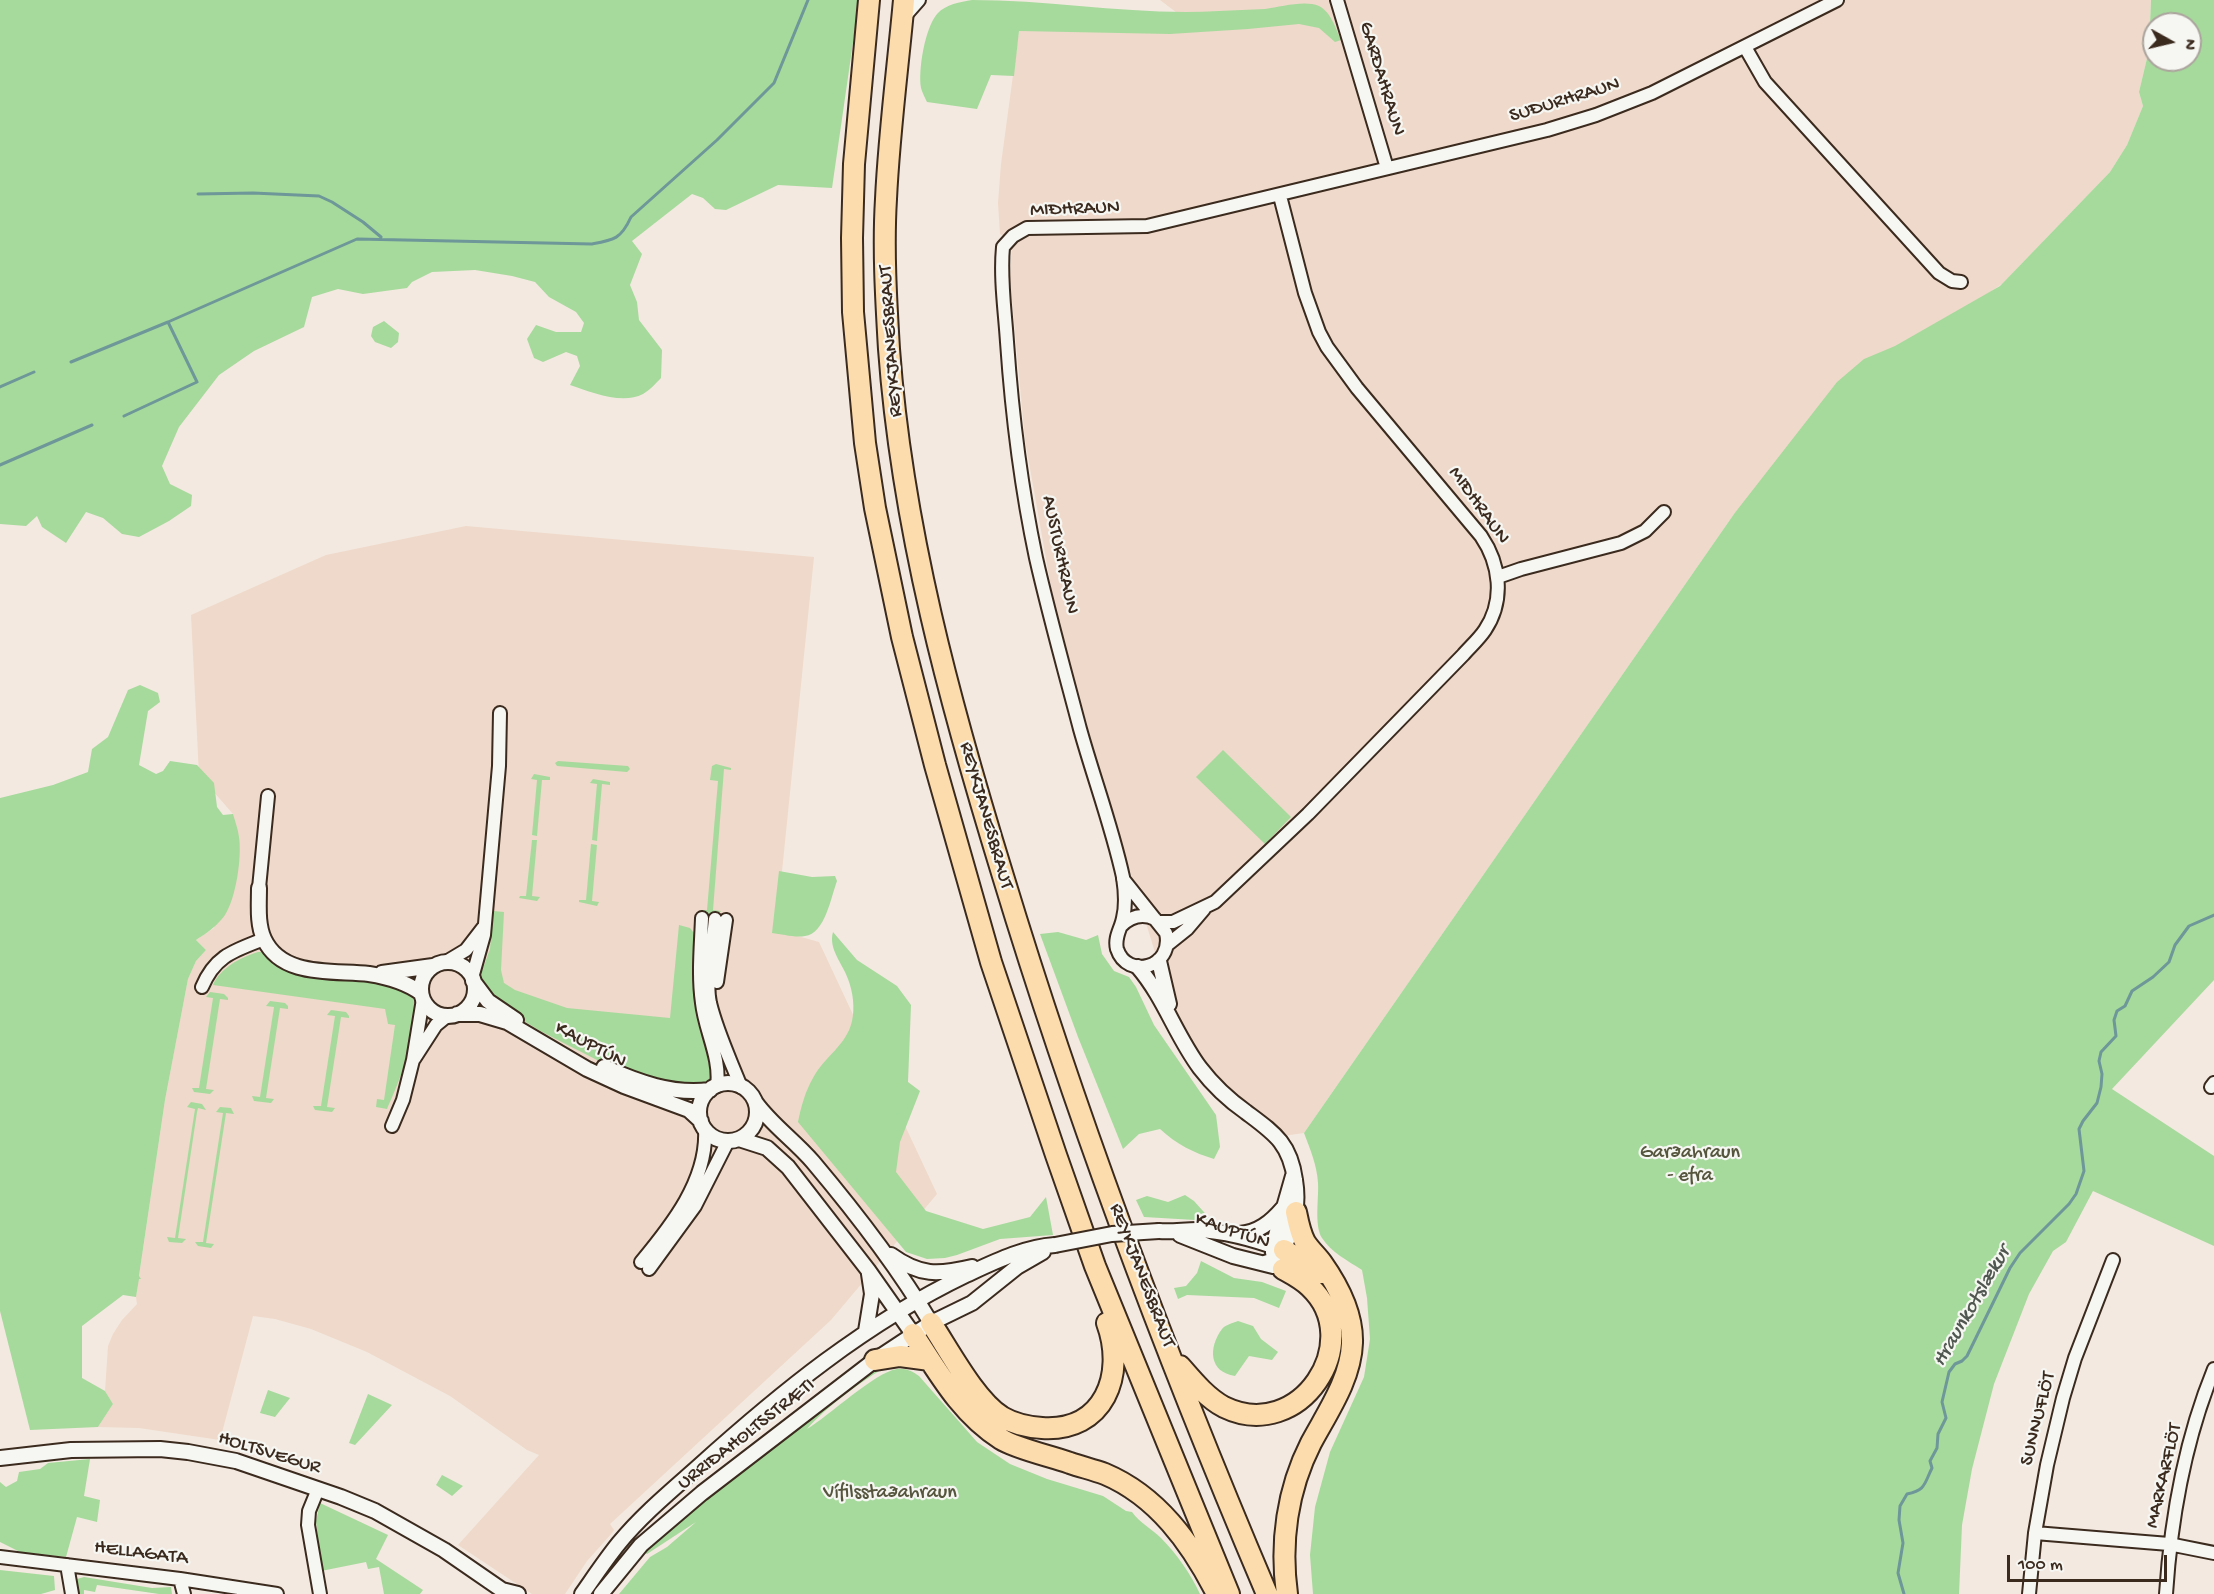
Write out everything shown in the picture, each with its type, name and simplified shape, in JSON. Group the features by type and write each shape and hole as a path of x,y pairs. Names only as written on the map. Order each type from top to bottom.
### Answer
{"highway":[{"name":"REYKJANESBRAUT","path":"869,0 854,164 852,238 855,345 861,410 875,508 900,627 935,765 992,962 1056,1155 1095,1266 1229,1594"},
{"name":"REYKJANESBRAUT","path":"904,0 886,202 889,351 898,436 919,556 951,699 976,790 1047,1020 1076,1103 1219,1482 1267,1594"},
{"path":"931,1323 980,1396 1006,1419 1030,1427 1066,1427 1090,1414 1099,1405 1109,1390 1114,1376 1114,1347 1111,1332 1062,1193 1056,1155"},
{"path":"1287,1594 1283,1567 1286,1523 1292,1492 1310,1446 1347,1370 1351,1356 1350,1318 1341,1295 1327,1270 1307,1245 1291,1209"},
{"path":"1172,1356 1210,1397 1235,1411 1269,1413 1300,1400 1313,1388 1324,1371 1330,1351 1330,1333 1324,1307 1318,1296 1276,1257"},
{"path":"1276,1257 1310,1264 1333,1281"},
{"path":"913,1334 959,1403 1002,1440 1105,1474 1142,1495 1184,1538 1218,1594"},
{"path":"875,1360 900,1356 930,1360"}],"street":[{"path":"902,21 919,0"},
{"name":"GARÐAHRAUN","path":"1338,0 1387,168"},
{"name":"SUÐURHRAUN","path":"1387,168 1547,130 1596,115 1652,93 1837,0"},
{"path":"1745,47 1765,82 1939,273 1952,281 1961,282"},
{"name":"MIÐHRAUN","path":"1013,236 1027,228 1147,226 1280,196 1387,168"},
{"name":"MIÐHRAUN","path":"1157,921 1173,922 1215,902 1308,813 1485,630 1498,589 1494,561 1481,536 1357,388 1327,347 1305,293 1280,196"},
{"name":"AUSTURHRAUN","path":"1013,236 1003,247 1003,281 1013,418 1036,559 1123,879 1124,902 1116,940 1120,954 1138,967 1150,980 1180,1036 1202,1069 1231,1100 1278,1137 1289,1154 1298,1196 1291,1209 1276,1257"},
{"path":"1498,577 1621,543 1646,531 1664,512"},
{"path":"413,1060 436,1025 470,1004 474,989 473,980 482,945 499,766 500,713"},
{"path":"268,796 259,888 259,923 264,939 272,951 289,964 301,968 372,975 404,983 422,996 432,1011 452,1015"},
{"name":"AUSTURHRAUN","path":"1123,879 1166,933 1167,945"},
{"name":"MIÐHRAUN","path":"1167,945 1187,929 1204,908"},
{"path":"1120,927 1126,921 1138,916 1157,921"},
{"path":"702,918 702,1001 706,1027 718,1067 713,1088 701,1104 703,1155 692,1188 645,1266 695,1206 734,1140 747,1135 756,1120 756,1103"},
{"path":"721,920 710,974 710,1002 720,1038 741,1087 752,1095 764,1114 785,1132 812,1161 881,1248 931,1323"},
{"path":"392,1126 403,1100 413,1060 422,996 421,983 426,974 466,950 483,927"},
{"path":"202,987 215,964 225,956 264,939"},
{"path":"1138,967 1152,965 1159,961 1167,945"},
{"name":"AUSTURHRAUN","path":"1159,961 1172,1018"},
{"path":"372,975 440,964"},
{"name":"KAUPTÚN","path":"440,964 464,968 488,1000 510,1016 555,1043 607,1068 662,1089 682,1092 725,1084 741,1087"},
{"name":"KAUPTÚN","path":"452,1015 480,1014 507,1022 587,1069 624,1086 689,1110 711,1136 761,1146 777,1156 807,1189 913,1334"},
{"path":"1228,1235 1243,1234 1261,1228 1291,1209"},
{"name":"KAUPTÚN","path":"898,1311 917,1299 994,1261 1041,1246 1112,1234 1198,1230 1228,1235 1276,1257"},
{"name":"KAUPTÚN","path":"1164,1231 1196,1239 1233,1256 1276,1257"},
{"name":"KAUPTÚN","path":"931,1323 972,1303 1017,1267 1055,1245"},
{"path":"881,1248 902,1263 922,1271 949,1271 994,1261"},
{"name":"SUNNUFLÖT","path":"2029,1594 2035,1533 2047,1466 2063,1398 2075,1358 2113,1260"},
{"path":"866,1331 872,1294 868,1270"},
{"name":"URRIÐAHOLTSSTRÆTI","path":"582,1594 618,1543 672,1491 758,1414 866,1331 898,1311"},
{"name":"URRIÐAHOLTSSTRÆTI","path":"600,1594 623,1564 659,1528 875,1360 931,1323"},
{"name":"MARKARFLÖT","path":"2166,1594 2169,1544 2185,1460 2214,1370"},
{"name":"HOLTSVEGUR","path":"0,1458 70,1450 152,1449 188,1452 236,1461 318,1489 375,1512 444,1550 504,1592 518,1594"},
{"path":"318,1489 309,1511 308,1526 320,1594"},
{"path":"2035,1533 2169,1544 2214,1552"},
{"name":"HELLAGATA","path":"0,1557 180,1579 277,1594"},
{"path":"67,1565 72,1594"},
{"path":"180,1579 184,1594"}],"shaded area":[{"path":"1160,0 2151,0 2151,12 2142,12 2144,72 2139,92 2143,106 2127,145 2110,172 2003,283 1898,358 1734,514 1304,1133 1275,1137 1222,1090 1184,1043 1108,800 1056,615 1025,440 1010,278 1012,242 1000,234 998,203 1001,164 1019,31 1201,31"},
{"path":"466,526 814,557 776,930 819,942 937,1194 831,1320 610,1524 614,1530 587,1561 565,1594 532,1594 458,1545 539,1455 527,1450 450,1396 367,1352 311,1329 275,1319 253,1316 220,1440 139,1428 98,1427 113,1404 105,1391 108,1346 122,1320 137,1304 136,1297 165,1100 188,979 196,961 206,950 196,940 214,928 233,814 199,775 191,615 326,555"}],"green space":[{"path":"0,0 865,0 859,1 832,188 778,185 726,210 715,209 703,198 692,194 632,241 642,254 630,285 637,302 639,320 662,350 661,378 646,392 635,397 616,398 587,391 570,385 580,366 577,356 566,352 543,362 534,358 527,339 536,325 556,332 581,332 584,323 576,312 549,297 535,282 475,270 432,272 412,282 407,288 363,294 338,289 312,297 304,327 254,351 219,375 179,427 162,466 170,484 192,495 191,506 139,537 122,534 103,518 86,512 66,543 42,527 37,516 26,526 0,524"},
{"path":"972,0 1188,12 1265,9 1313,4 1327,12 1341,40 1335,42 1319,28 1299,24 1170,34 1019,31 1014,76 991,75 977,109 927,102 920,80 923,50 929,29 937,14 945,8"},
{"name":"Garðahraun - efra","path":"2151,0 2214,0 2214,980 2112,1089 2214,1156 2214,1246 2093,1191 2066,1242 2053,1251 2029,1294 1994,1384 1972,1469 1962,1525 1959,1594 1313,1594 1310,1555 1315,1507 1330,1452 1364,1377 1370,1339 1362,1270 1330,1248 1320,1233 1317,1219 1317,1176 1304,1133 1734,514 1837,382 1864,359 1895,346 2000,286 2110,172 2127,145 2143,106 2139,92 2144,72 2202,72 2202,12 2151,12"},
{"path":"384,321 399,333 398,342 391,348 375,342 371,336 373,327"},
{"path":"140,685 158,693 160,702 148,711 139,765 156,774 163,771 170,761 197,765 214,783 217,807 223,815 233,814 238,831 240,855 237,877 225,915 219,923 196,940 206,950 196,961 188,979 165,1100 139,1276 141,1279 139,1279 136,1297 123,1295 82,1326 82,1378 105,1391 113,1404 98,1427 30,1430 0,1311 0,798 53,785 88,772 92,749 108,737 128,690"},
{"path":"1223,750 1291,817 1265,844 1196,777"},
{"path":"558,761 628,766 630,769 627,772 557,766 555,763"},
{"path":"716,764 731,768 731,770 724,769 713,910 721,911 717,916 703,914 700,910 707,910 718,781 710,780 712,766"},
{"path":"534,774 550,777 550,780 542,780 537,836 532,835 537,780 531,779"},
{"path":"593,779 610,782 610,785 602,784 597,841 592,840 597,784 590,783"},
{"path":"532,840 537,840 532,896 540,897 537,901 519,898 526,896"},
{"path":"591,844 597,845 592,901 599,902 597,906 579,902 579,900 586,900"},
{"path":"779,871 812,877 835,876 837,881 826,914 818,929 812,934 797,937 772,933"},
{"path":"493,911 504,912 501,970 504,983 515,990 567,1008 670,1018 679,925 690,928 697,937 696,997 700,1025 712,1073 709,1080 703,1086 666,1083 601,1062 514,1015 480,986 482,971 490,949"},
{"path":"833,932 857,960 897,986 911,1005 908,1082 920,1091 900,1142 896,1172 926,1211 983,1229 1030,1217 1046,1197 1053,1235 1000,1239 945,1258 927,1259 906,1252 798,1122 813,1078 845,1037 853,1016 851,989 846,973 834,950"},
{"path":"1058,932 1086,940 1098,935 1102,954 1114,971 1129,977 1136,987 1154,1025 1216,1115 1220,1147 1214,1159 1186,1147 1160,1129 1139,1134 1123,1149 1040,934"},
{"path":"258,952 266,952 286,970 304,976 383,982 411,995 415,1006 413,1035 398,1084 387,1109 376,1107 377,1099 384,1100 395,1025 388,1024 385,1009 213,985 221,973 232,964"},
{"path":"210,992 224,994 228,1000 220,999 206,1089 214,1090 210,1094 194,1092 192,1088 199,1088 213,998 206,997"},
{"path":"270,1001 285,1003 288,1006 288,1009 280,1008 266,1098 274,1099 271,1103 254,1101 252,1096 260,1097 274,1007 266,1006"},
{"path":"331,1010 346,1012 349,1016 349,1018 341,1017 327,1107 335,1108 332,1112 315,1110 313,1106 321,1106 335,1016 327,1015"},
{"path":"191,1102 202,1104 206,1110 198,1108 197,1112 178,1238 186,1239 182,1243 169,1242 167,1237 175,1238 195,1109 187,1107"},
{"path":"220,1107 231,1108 234,1114 226,1113 206,1243 214,1244 211,1248 198,1246 195,1242 203,1242 223,1113 216,1112"},
{"path":"1185,1195 1194,1201 1212,1221 1144,1217 1136,1200 1147,1196 1168,1202"},
{"path":"1201,1261 1234,1278 1262,1282 1286,1291 1279,1308 1254,1298 1187,1295 1178,1299 1174,1288 1186,1286 1197,1273"},
{"path":"1238,1321 1253,1326 1261,1339 1278,1352 1272,1360 1249,1356 1235,1376 1220,1370 1213,1351 1217,1336 1222,1329"},
{"name":"Vífilsstaðahraun","path":"886,1362 889,1365 845,1394 807,1429 877,1378 897,1369 911,1371 919,1376 977,1442 1010,1464 1047,1479 1103,1496 1126,1511 1132,1512 1172,1550 1188,1571 1200,1594 619,1594 650,1557 667,1547 696,1522 647,1554 643,1551 682,1515"},
{"path":"268,1390 290,1398 275,1417 260,1413"},
{"path":"368,1394 392,1405 355,1445 349,1443"},
{"path":"90,1459 84,1496 100,1500 97,1522 77,1517 66,1557 20,1552 0,1542 0,1482 6,1487 17,1481 19,1472 40,1469 48,1463"},
{"path":"442,1475 463,1486 452,1496 436,1485"},
{"path":"320,1503 388,1535 376,1559 423,1590 420,1594 384,1594 379,1567 368,1569 366,1562 321,1571 316,1521"},
{"path":"0,1570 54,1576 55,1590 41,1594 0,1594"},
{"path":"84,1577 152,1588 171,1587 172,1594 97,1585 95,1592 84,1590 84,1594 79,1594 77,1579"}],"waterway":[{"path":"71,362 357,239 592,244 616,237 624,230 631,217 717,140 774,83 808,0"},
{"path":"198,194 253,193 319,196 363,222 381,237"},
{"path":"124,416 197,382 168,322"},
{"path":"0,387 34,372"},
{"path":"0,465 92,425"},
{"name":"Hraunkotslækur","path":"1904,1594 1898,1573 1903,1543 1899,1520 1900,1506 1907,1494 1924,1486 1932,1468 1930,1461 1937,1448 1938,1434 1946,1418 1942,1402 1949,1372 1955,1364 1967,1356 2010,1268 2020,1253 2069,1204 2076,1194 2084,1171 2079,1129 2097,1103 2102,1074 2099,1061 2101,1052 2116,1036 2114,1020 2117,1011 2125,1006 2132,991 2153,977 2169,962 2175,945 2189,926 2214,915"}]}
